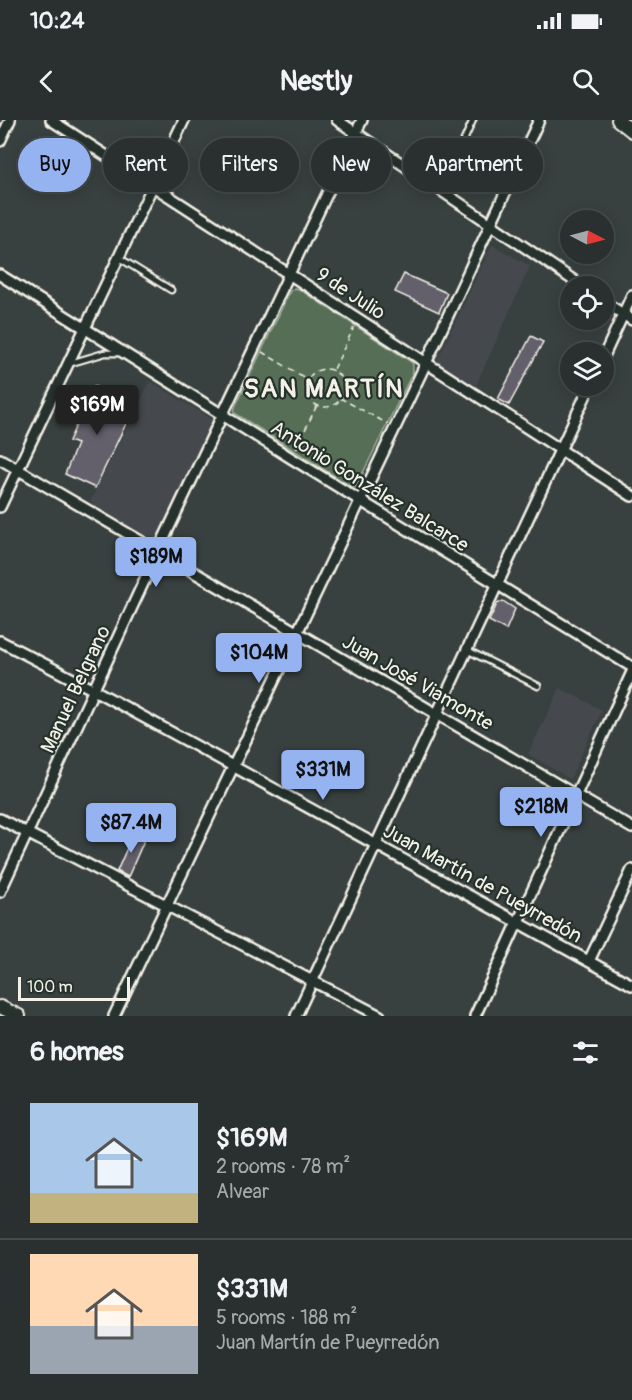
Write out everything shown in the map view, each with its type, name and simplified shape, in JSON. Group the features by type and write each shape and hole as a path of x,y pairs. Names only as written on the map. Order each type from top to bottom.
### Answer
{"main road":[{"path":"618,120 632,130"},
{"path":"0,1007 19,1016"}],"street":[{"path":"0,141 10,120"},
{"name":"9 de Julio","path":"51,120 103,154"},
{"path":"175,138 184,120"},
{"path":"337,120 403,166"},
{"name":"Manuel Belgrano","path":"0,892 362,120"},
{"path":"114,1016 234,768 539,120"},
{"path":"0,507 149,192"},
{"name":"9 de Julio","path":"161,192 632,496"},
{"path":"441,192 567,276"},
{"name":"Antonio González Balcarce","path":"0,275 223,416 632,667"},
{"path":"610,342 632,295"},
{"path":"614,308 632,320"},
{"path":"296,1016 585,396"},
{"name":"Juan José Viamonte","path":"0,459 632,828"},
{"name":"Juan Martín de Pueyrredón","path":"0,641 94,690 632,985"},
{"path":"475,1016 632,672"},
{"path":"0,819 380,1016"},
{"path":"589,961 632,870"}],"lane":[{"path":"464,138 472,120"},
{"path":"118,257 171,290"},
{"path":"68,364 105,353 122,353"},
{"path":"467,650 538,686"}],"path":[{"path":"333,371 358,318"},
{"path":"255,348 308,379"},
{"path":"316,370 333,371 342,380 343,389 340,398 330,406 317,405 310,400 306,392 308,379 316,370"},
{"path":"340,398 394,427"},
{"path":"291,458 317,405"}],"shaded area":[{"path":"492,245 530,266 476,385 436,363"},
{"path":"150,381 213,420 157,543 90,502"},
{"path":"560,688 602,710 570,779 528,754"}],"green space":[{"path":"294,288 299,289 413,364 413,372 356,487 352,487 234,412 290,291"}],"building":[{"path":"404,274 447,293 439,312 395,292"},
{"path":"531,336 543,342 509,405 498,399"},
{"path":"94,386 134,407 95,488 65,474 77,444 69,441"},
{"path":"503,601 515,609 506,630 489,621 497,604"},
{"path":"134,832 145,838 128,877 117,871"}],"district":[{"name":"SAN MARTÍN","path":"324,388"}]}
